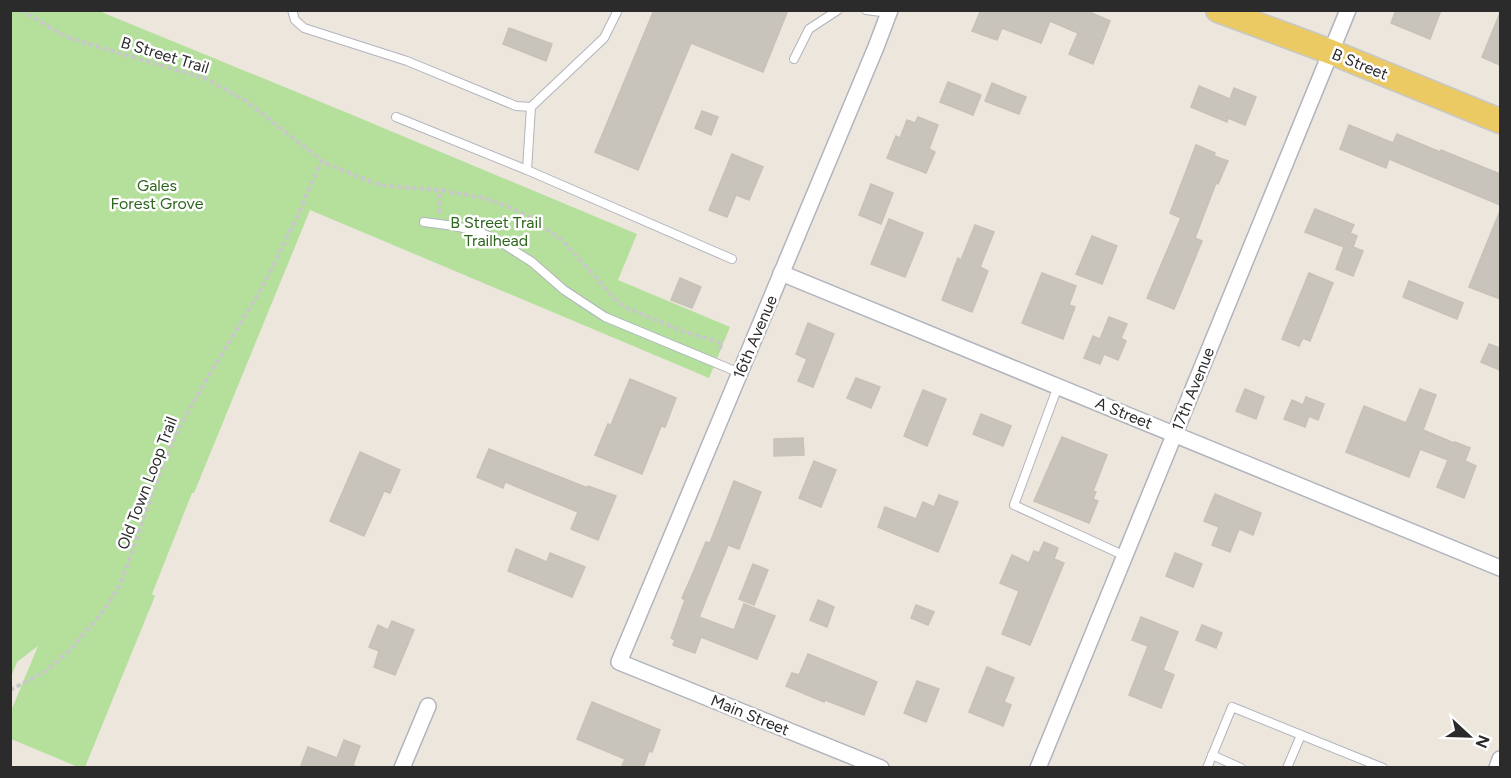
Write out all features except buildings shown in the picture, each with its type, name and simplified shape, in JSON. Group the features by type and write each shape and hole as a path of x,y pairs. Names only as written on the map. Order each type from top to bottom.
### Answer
{"main road":[{"name":"B Street","path":"1218,10 1331,52 1500,121"}],"street":[{"name":"17th Avenue","path":"1038,768 1348,10"},
{"name":"16th Avenue","path":"619,662 890,12"},
{"name":"A Street","path":"781,273 1500,568"},
{"name":"Main Street","path":"619,662 881,768"},
{"path":"402,768 428,706"},
{"path":"1497,768 1500,759"}],"lane":[{"path":"292,10 295,20 304,28 407,61 516,106 531,107"},
{"path":"527,170 531,107 604,38 618,10"},
{"path":"794,59 809,29 838,10"},
{"path":"866,10 890,12"},
{"path":"396,117 527,170 732,259"},
{"path":"424,222 473,230 494,238 532,262 564,290 605,317 740,373"},
{"path":"1058,386 1014,505 1125,556"},
{"path":"1207,768 1232,707 1383,768"},
{"path":"1287,768 1301,735"},
{"path":"1212,755 1241,768"}],"path":[{"name":"B Street Trail","path":"22,10 72,39 207,79 246,101 322,160"},
{"name":"Old Town Loop Trail","path":"10,690 46,671 70,650 105,609 118,588 175,435 263,286 322,160"},
{"path":"438,224 440,190"}],"green space":[{"name":"Gales Forest Grove","path":"11,11 99,11 637,234 618,280 730,327 709,378 310,210 194,493 192,493 152,594 155,596 85,767 78,767 11,739 11,711 38,646 17,662 11,677"}],"park label":[{"name":"B Street Trail Trailhead","path":"496,231"}]}
